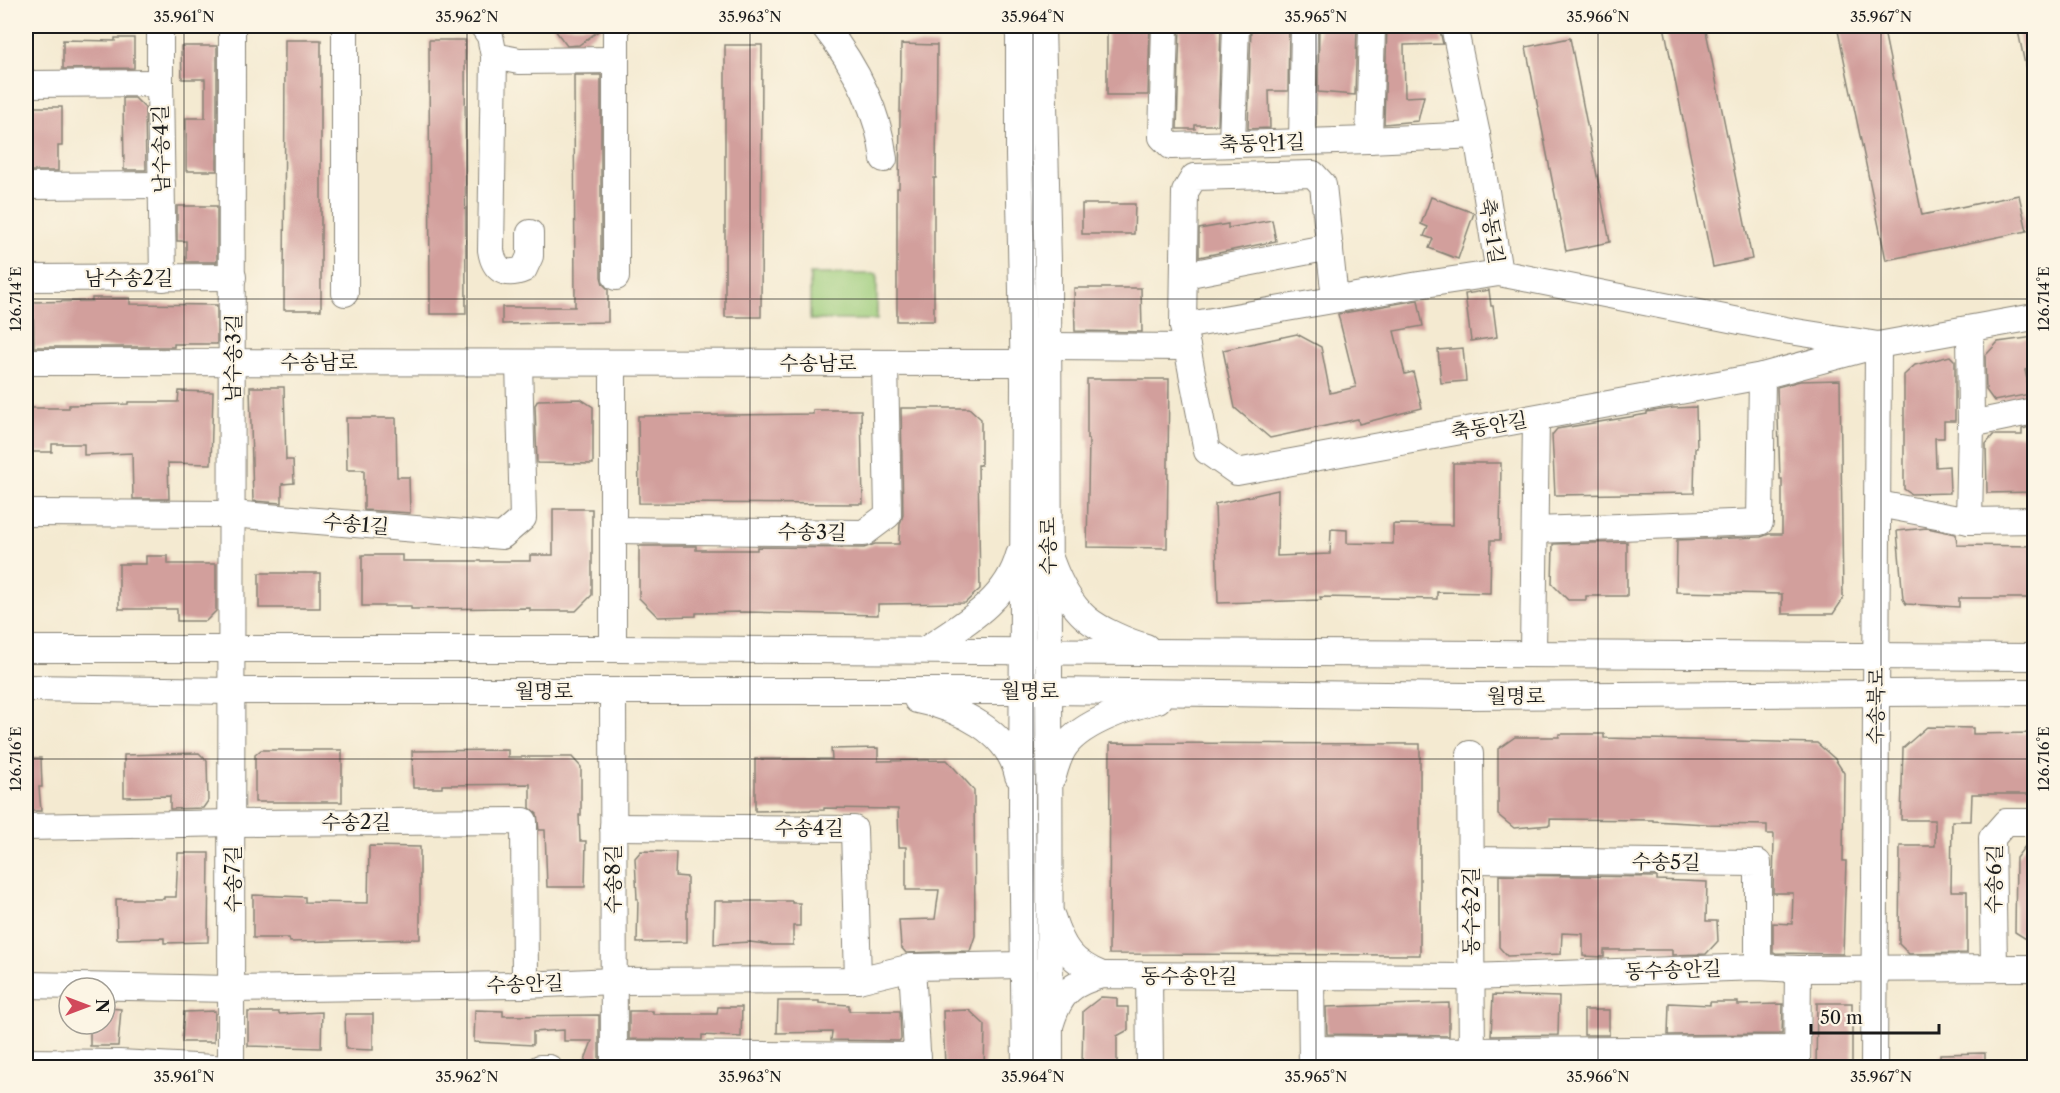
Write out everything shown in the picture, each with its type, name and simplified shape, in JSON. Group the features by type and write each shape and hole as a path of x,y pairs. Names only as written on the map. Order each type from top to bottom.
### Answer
{"street":[{"path":"160,26 160,83"},
{"name":"남수송3길","path":"232,26 233,691"},
{"path":"345,26 345,293"},
{"path":"483,26 490,36 494,56 491,250 493,261 498,268 507,272 518,272 524,269 530,256 530,233"},
{"path":"616,26 616,277"},
{"path":"824,26 842,48 872,107 878,124 884,159"},
{"name":"수송로","path":"1019,26 1023,363 1022,799 1025,1068"},
{"name":"수송로","path":"1042,26 1048,346 1050,1068"},
{"name":"축동안1길","path":"1165,26 1162,137 1172,146 1476,135"},
{"path":"1232,143 1236,26"},
{"path":"1302,141 1304,26"},
{"path":"1369,140 1372,26"},
{"name":"축동1길","path":"1335,300 1499,273 1476,135 1454,26"},
{"path":"494,56 519,61 616,60"},
{"name":"남수송4길","path":"26,84 160,83 163,278"},
{"name":"축동안길","path":"1330,247 1323,185 1313,174 1194,177 1185,192 1185,336 1207,451 1237,472 1762,376 1878,345 2034,317"},
{"path":"26,186 162,185"},
{"path":"1048,346 1185,336 1335,300 1330,247 1185,275"},
{"name":"축동안길","path":"1499,273 1790,332 1878,345"},
{"name":"남수송2길","path":"26,278 233,277"},
{"path":"1970,329 1970,521"},
{"path":"1790,332 1794,368"},
{"name":"수송북로","path":"1874,1068 1878,345"},
{"name":"수송남로","path":"26,362 1023,363"},
{"name":"수송1길","path":"26,513 231,514 502,536 524,519 519,363"},
{"path":"613,363 613,649"},
{"name":"수송3길","path":"614,530 864,533 888,515 885,363"},
{"path":"1535,530 1760,522 1762,376"},
{"path":"1971,424 2034,411"},
{"path":"1533,653 1536,418"},
{"path":"1878,504 1970,521 2034,520"},
{"path":"925,650 988,605 1006,585 1017,565 1023,543"},
{"path":"1048,551 1056,575 1085,617 1127,641 1169,653"},
{"name":"월명로","path":"26,649 925,650 2034,657"},
{"name":"월명로","path":"26,688 233,691 1048,691 1466,696 2034,692"},
{"name":"수송7길","path":"231,1068 233,691"},
{"name":"수송8길","path":"613,691 614,1061"},
{"path":"879,692 946,708 988,730 1002,741 1011,753 1018,772 1022,799"},
{"path":"1048,803 1057,761 1066,745 1081,731 1118,712 1187,693"},
{"name":"동수송2길","path":"1470,754 1472,1059"},
{"name":"수송2길","path":"26,827 524,821 525,985"},
{"name":"수송6길","path":"1994,968 1992,838 2006,822 2034,822"},
{"name":"수송4길","path":"613,827 854,829 858,980"},
{"name":"수송5길","path":"1471,860 1758,863 1758,967"},
{"path":"1048,905 1058,934 1069,954 1083,967 1102,975"},
{"name":"수송안길","path":"26,985 232,989 525,985 613,981 858,980 912,967 1024,965"},
{"path":"614,1061 918,1062 912,967"},
{"name":"동수송안길","path":"1102,975 1471,977 1758,967 1798,969 2034,968"},
{"path":"1311,976 1312,1058 1797,1058 1798,969"},
{"path":"1049,1032 1059,1000 1084,980 1102,975"},
{"path":"1149,976 1150,1068"},
{"path":"26,1062 213,1068"},
{"path":"540,1068 549,1068"}],"green space":[{"path":"810,274 877,274 877,320 810,320"}],"building":[{"path":"552,26 601,26 601,29 579,45 567,46"},
{"path":"1107,26 1150,26 1148,95 1107,95"},
{"path":"1180,26 1221,26 1218,125 1195,125 1195,129 1177,129"},
{"path":"1251,26 1289,26 1288,91 1269,91 1270,128 1248,129"},
{"path":"1319,26 1357,26 1355,95 1318,92"},
{"path":"1387,26 1439,26 1443,44 1404,45 1405,97 1424,96 1418,121 1384,124"},
{"path":"1664,26 1705,26 1752,259 1713,267"},
{"path":"1837,26 1883,26 1922,215 2019,195 2027,231 1886,260"},
{"path":"2017,26 2034,26 2034,79 2028,79"},
{"path":"115,38 134,38 134,68 63,69 63,40 115,41"},
{"path":"1570,38 1610,242 1566,251 1526,47"},
{"path":"285,40 321,40 321,310 284,310"},
{"path":"429,40 465,40 466,314 430,314"},
{"path":"901,44 937,45 934,321 897,321 897,188 899,188"},
{"path":"725,45 762,45 761,317 725,317"},
{"path":"181,46 217,46 217,171 186,171 186,118 205,118 205,79 182,79"},
{"path":"574,75 601,75 601,277 608,289 608,322 502,324 502,307 575,307"},
{"path":"123,98 135,98 145,108 146,170 124,170"},
{"path":"27,107 62,107 62,146 58,146 58,171 28,171"},
{"path":"1431,197 1474,213 1458,259 1429,248 1433,239 1424,236 1428,227 1421,224"},
{"path":"1082,204 1135,204 1134,234 1082,234"},
{"path":"177,206 217,206 217,262 186,262 186,241 177,241"},
{"path":"1272,220 1276,241 1199,257 1199,229 1228,224 1228,228"},
{"path":"1074,288 1141,288 1142,332 1075,331"},
{"path":"1489,290 1497,337 1471,341 1465,294"},
{"path":"92,298 130,298 130,304 217,305 217,344 174,344 174,347 34,347 33,302 92,301"},
{"path":"1418,300 1423,326 1394,331 1405,374 1413,372 1422,408 1359,424 1358,419 1270,438 1235,408 1223,350 1297,334 1321,347 1330,393 1356,387 1338,314"},
{"path":"2034,337 2034,368 2025,370 2030,394 1994,401 1986,390 1985,356 1998,342"},
{"path":"1463,348 1466,381 1441,383 1438,350"},
{"path":"1950,356 1955,361 1955,421 1944,421 1944,438 1935,438 1936,467 1949,466 1950,493 1911,494 1904,489 1904,375 1915,365"},
{"path":"1087,379 1169,379 1167,548 1087,547 1089,439 1087,439"},
{"path":"1840,380 1843,599 1833,614 1782,614 1782,594 1676,592 1677,540 1782,534 1782,479 1780,479 1777,387 1800,381"},
{"path":"250,387 284,387 286,460 293,460 294,483 282,484 282,503 253,501"},
{"path":"179,391 213,392 211,464 168,463 169,499 133,499 132,453 84,455 84,444 52,444 52,452 26,452 26,408 69,408 69,405 128,404 128,402 178,402"},
{"path":"581,399 593,407 593,464 537,463 535,405 538,400"},
{"path":"1696,407 1697,448 1695,448 1694,493 1555,495 1552,435 1557,429 1647,414 1647,412"},
{"path":"901,408 969,408 981,419 981,465 978,465 980,589 965,603 878,604 878,615 744,612 658,617 639,598 639,546 696,546 696,550 757,550 757,547 864,548 875,544 899,544 903,515"},
{"path":"813,410 861,410 863,504 639,503 638,416 813,414"},
{"path":"346,418 396,418 397,477 409,477 410,513 364,510 364,470 347,470"},
{"path":"2034,426 2034,492 1987,493 1986,444 1993,435 2022,435 2022,429"},
{"path":"1453,463 1501,463 1500,540 1491,540 1490,593 1437,592 1437,599 1320,597 1321,600 1218,603 1215,504 1278,490 1277,556 1330,554 1331,529 1347,530 1347,543 1393,544 1393,524 1453,525"},
{"path":"553,509 592,509 592,595 576,611 530,611 530,608 411,609 411,606 362,606 362,555 402,555 402,561 530,561 530,555 553,555"},
{"path":"1927,528 1956,534 1957,545 2034,546 2034,598 1959,598 1959,607 1906,604 1903,599 1897,531"},
{"path":"1627,542 1627,596 1586,596 1586,600 1568,600 1552,584 1553,544"},
{"path":"146,556 168,556 168,564 216,564 216,611 206,621 177,621 177,609 119,609 119,564 146,564"},
{"path":"259,573 320,573 320,608 259,608"},
{"path":"1927,727 1973,728 1973,734 2034,733 2034,794 1972,794 1971,821 1952,821 1951,891 1967,891 1967,953 1909,954 1899,944 1900,846 1935,846 1935,820 1901,820 1903,748"},
{"path":"1559,734 1604,734 1604,738 1817,743 1835,759 1844,773 1843,861 1846,861 1843,954 1773,953 1773,923 1792,924 1793,893 1773,893 1774,834 1767,834 1767,825 1653,820 1550,819 1550,825 1514,828 1498,815 1498,749 1515,737 1559,737"},
{"path":"1110,743 1420,744 1420,955 1109,954"},
{"path":"878,748 878,761 947,760 974,790 975,936 970,951 906,953 901,947 899,920 935,919 939,890 906,890 906,847 899,847 898,809 824,808 824,810 755,811 755,759 832,759 831,749"},
{"path":"261,750 342,750 342,802 255,802 255,755"},
{"path":"508,750 508,757 572,757 581,767 581,815 579,815 580,841 586,841 585,887 547,887 545,830 539,830 537,814 530,808 530,784 442,785 442,788 413,788 412,751"},
{"path":"199,753 207,761 208,801 203,808 170,809 170,796 124,797 124,755"},
{"path":"26,758 41,758 42,787 39,787 41,811 26,811"},
{"path":"2034,837 2034,944 2015,932 2016,858"},
{"path":"369,846 420,847 420,939 290,942 289,938 253,938 253,895 305,897 305,902 368,903"},
{"path":"641,851 676,852 675,876 687,877 687,942 637,943 638,899 635,858"},
{"path":"178,853 209,853 208,942 164,943 164,938 117,939 116,899 176,897"},
{"path":"1499,875 1657,877 1657,880 1707,882 1706,921 1717,921 1718,941 1706,954 1672,955 1672,950 1604,950 1604,957 1583,956 1583,934 1562,933 1561,954 1507,956 1499,947"},
{"path":"715,901 792,901 792,903 800,903 800,926 793,926 793,945 750,942 714,944"},
{"path":"1493,995 1559,997 1558,1035 1491,1036"},
{"path":"1101,997 1117,998 1117,1007 1128,1007 1128,1030 1117,1036 1117,1068 1082,1068 1083,1011"},
{"path":"778,1001 819,1001 819,1003 849,1005 849,1011 900,1011 901,1039 899,1041 831,1040 832,1032 777,1033"},
{"path":"1710,1002 1738,1002 1738,1005 1783,1004 1782,1034 1668,1035 1669,1003 1710,1005"},
{"path":"1449,1003 1449,1036 1327,1034 1326,1007"},
{"path":"1817,1003 1852,1003 1852,1068 1816,1068"},
{"path":"718,1007 742,1007 741,1037 702,1035 702,1040 629,1039 629,1011 653,1011 653,1014 717,1014"},
{"path":"117,1009 121,1009 118,1046 90,1046 90,1036 117,1036"},
{"path":"475,1010 503,1011 503,1016 599,1015 599,1068 582,1068 592,1041 564,1041 564,1030 533,1032 533,1045 474,1042"},
{"path":"969,1010 985,1025 984,1068 945,1068 943,1011"},
{"path":"1584,1010 1609,1010 1609,1035 1584,1035"},
{"path":"215,1011 214,1042 182,1042 184,1012"},
{"path":"248,1012 279,1012 279,1014 322,1012 321,1048 248,1046"},
{"path":"345,1014 373,1014 373,1050 346,1049"},
{"path":"1985,1053 1985,1068 1940,1068 1940,1054"},
{"path":"1557,1065 1557,1068 1490,1068 1490,1066"}]}
